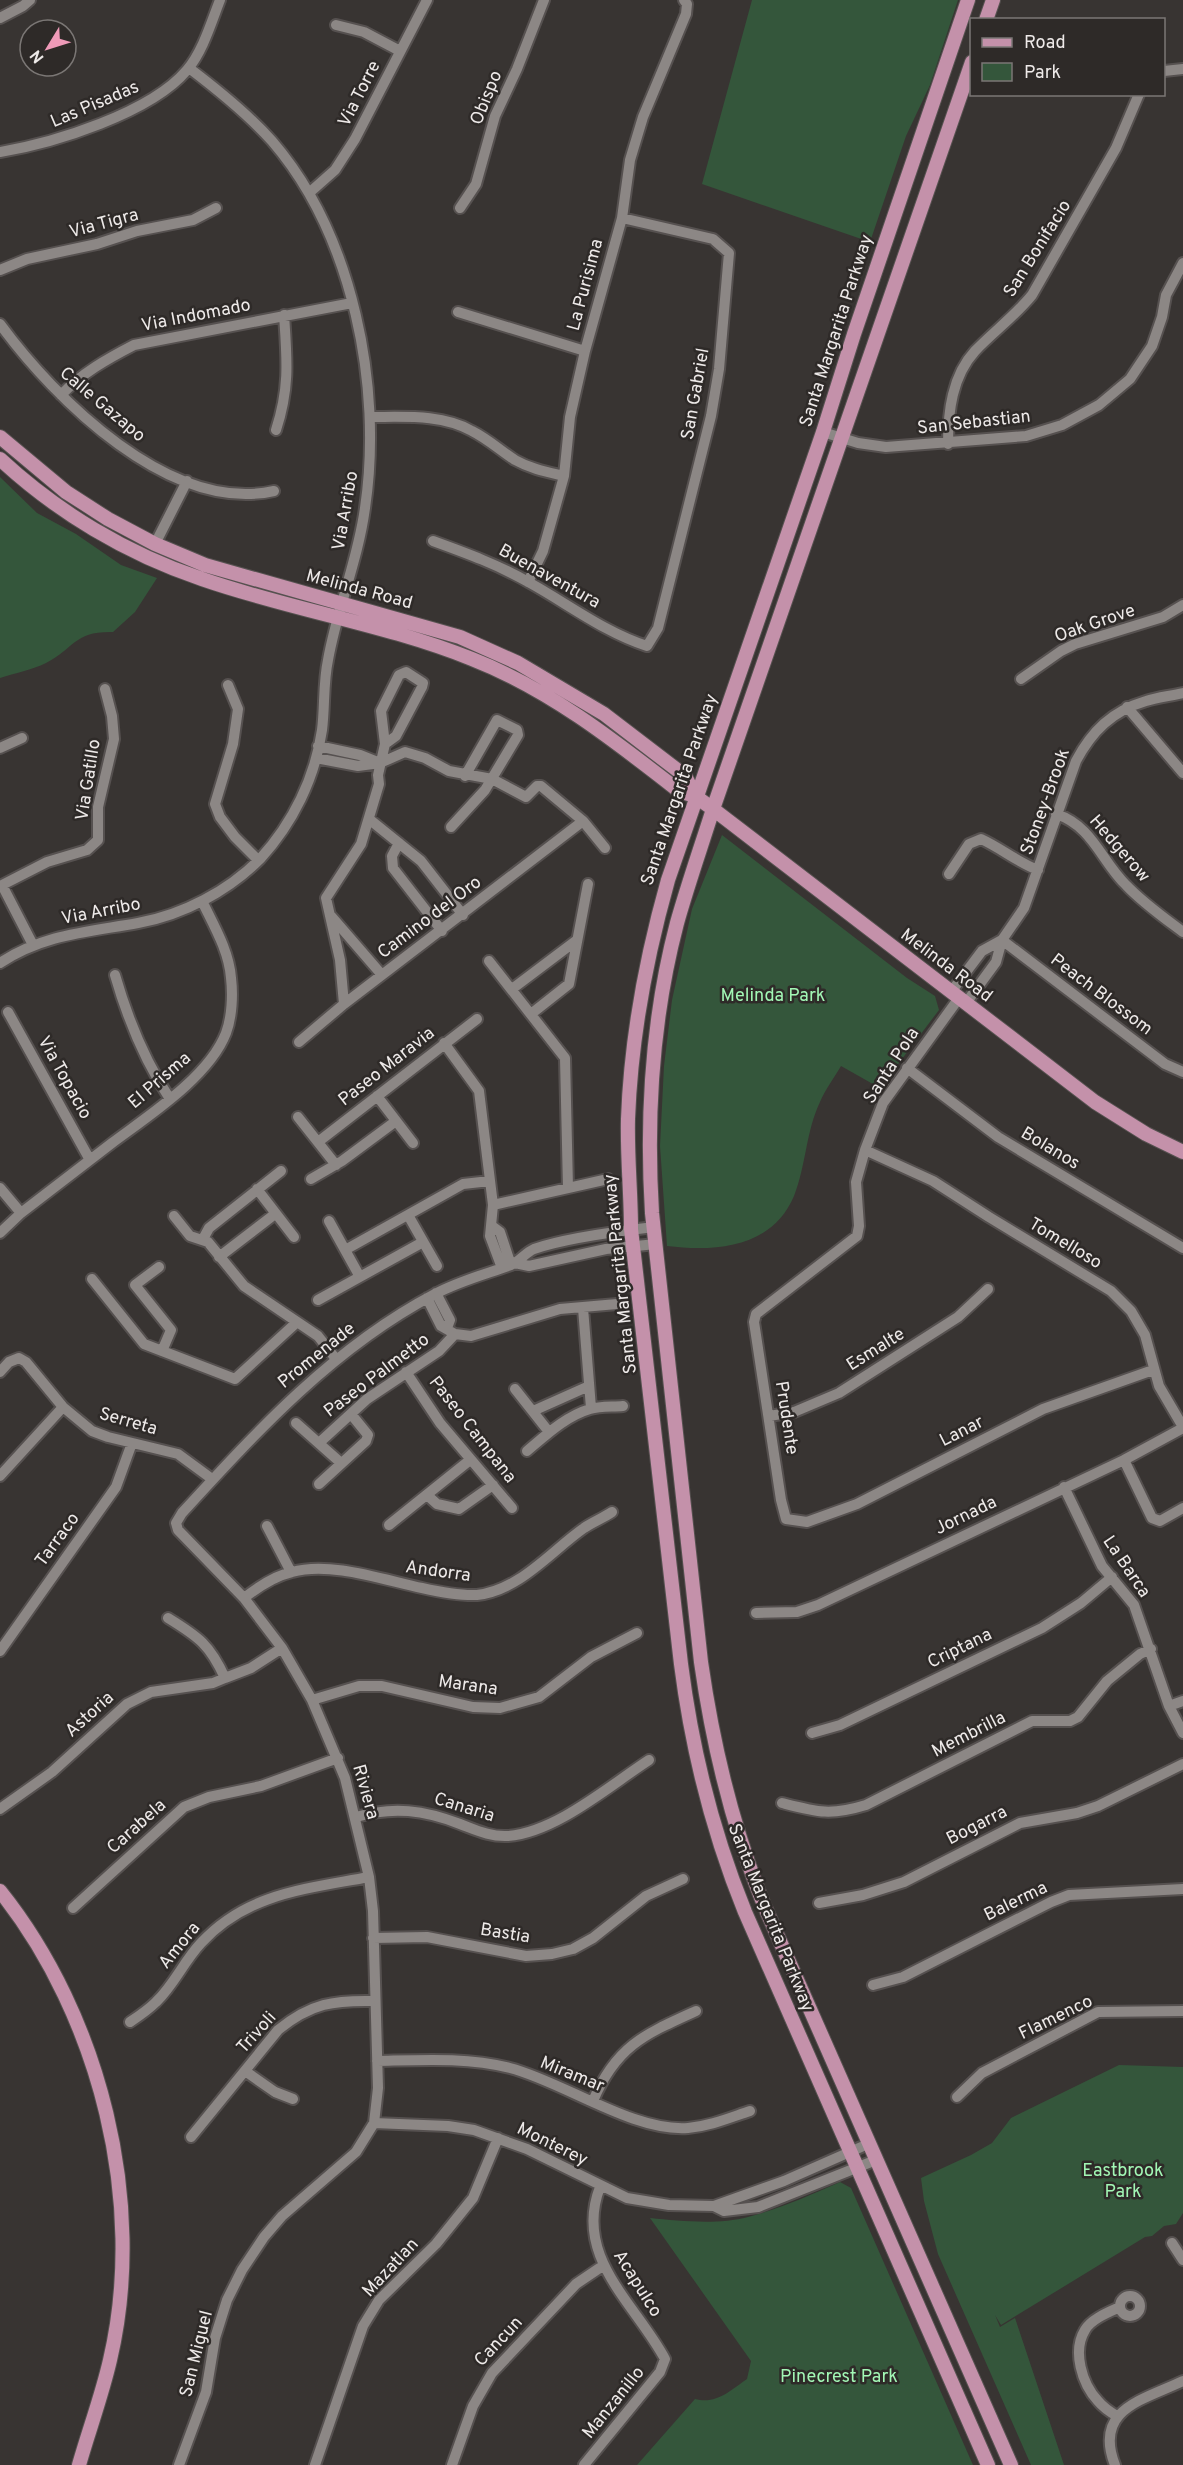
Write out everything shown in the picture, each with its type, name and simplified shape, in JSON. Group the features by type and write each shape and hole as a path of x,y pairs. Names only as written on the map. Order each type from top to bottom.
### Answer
{"main road":[{"name":"Santa Margarita Parkway","path":"968,0 857,324 823,432 695,796 655,925 631,1062 625,1231 634,1246 681,1664 689,1726 702,1786 722,1853 737,1893 988,2465"},
{"path":"987,18 993,0"},
{"name":"Santa Margarita Parkway","path":"970,68 713,809 677,923 658,1013 650,1105 650,1165 654,1227 700,1652 718,1761 733,1820 749,1868 868,2144 1011,2465"},
{"name":"Melinda Road","path":"0,437 36,469 73,496 108,519 155,544 205,565 460,637 518,663 613,721 685,776 695,796"},
{"name":"Melinda Road","path":"0,459 70,514 111,539 153,560 219,585 438,646 512,677 571,712 679,791 695,796 713,809 1095,1102 1146,1134 1183,1152"},
{"path":"0,1891 38,1946 81,2031 102,2093 114,2148 122,2241 115,2328 110,2360 79,2465"}],"street":[{"path":"0,18 30,0"},
{"name":"Las Pisadas","path":"0,152 50,142 137,107 176,82 189,68 220,0"},
{"name":"Via Torre","path":"309,193 335,170 356,139 427,0"},
{"name":"La Purisima","path":"528,582 543,551 564,476 570,417 585,351 622,218 630,160 643,117 686,14 685,0"},
{"name":"Obispo","path":"460,207 476,184 495,116 517,69 541,1"},
{"path":"336,25 364,32 400,51"},
{"name":"Via Arribo","path":"0,963 33,945 72,932 140,923 173,913 202,901 222,889 258,860 281,834 297,808 316,758 328,660 365,512 371,460 371,417 363,358 352,303 339,259 321,212 272,142 248,116 189,68"},
{"path":"1165,72 1183,69"},
{"name":"San Bonifacio","path":"948,444 948,417 961,372 973,353 1015,316 1032,296 1116,148 1138,96"},
{"name":"Via Tigra","path":"0,270 27,259 97,244 137,231 193,220 216,208"},
{"name":"San Gabriel","path":"622,218 713,239 729,253 719,369 711,416 665,605 658,628 646,646"},
{"name":"San Sebastian","path":"823,432 886,447 948,444 1026,436 1062,425 1099,405 1130,379 1152,346 1167,295 1183,263"},
{"name":"Via Indomado","path":"61,395 78,378 104,360 134,345 352,303"},
{"path":"458,312 585,351"},
{"path":"276,430 283,406 288,370 284,315"},
{"name":"Calle Gazapo","path":"0,324 41,376 96,427 129,452 187,481 207,488 253,496 274,491"},
{"path":"371,417 436,419 454,423 472,431 527,466 538,471 564,476"},
{"path":"155,544 187,481"},
{"name":"Buenaventura","path":"433,541 491,563 528,582 624,639 646,646"},
{"name":"Oak Grove","path":"1022,679 1061,651 1075,644 1163,617 1183,605"},
{"path":"344,1004 340,960 326,898 356,854 369,819 377,791 385,744 381,711 399,675 406,672 420,680 423,683 422,687 396,736 385,744"},
{"path":"228,685 238,709 233,744 215,804 220,817 235,837 258,860"},
{"name":"Via Gatillo","path":"1,885 47,862 87,850 98,840 98,807 114,739 112,716 105,689"},
{"name":"Stoney-Brook","path":"959,998 992,968 996,962 1002,939 1024,908 1056,814 1076,761 1087,740 1105,722 1127,707 1147,700 1183,693"},
{"path":"1127,707 1183,773"},
{"path":"451,827 485,790 518,733 499,720 496,722 465,776"},
{"path":"0,747 22,738"},
{"path":"318,746 360,755 380,763"},
{"path":"316,758 358,766 380,763 405,752 426,758 449,771 465,776 492,779 526,797 537,786 541,786 583,821 604,848"},
{"name":"Hedgerow","path":"1056,814 1068,818 1083,829 1124,884 1183,932"},
{"path":"369,819 421,861 463,915"},
{"name":"Camino del Oro","path":"299,1042 344,1004 583,821"},
{"path":"949,874 969,844 981,839 1001,848 1021,864 1038,870"},
{"path":"399,843 392,856 393,868 442,931"},
{"path":"531,1014 569,984 588,884"},
{"path":"1,885 33,945"},
{"name":"El Prisma","path":"0,1233 194,1078 226,1033 231,1006 231,978 223,946 202,901"},
{"path":"329,913 382,975"},
{"name":"Stoney-Brook","path":"959,998 977,957 982,951 1002,939"},
{"name":"Peach Blossom","path":"1002,939 1164,1064 1183,1072"},
{"path":"512,989 577,940"},
{"path":"977,957 992,968"},
{"path":"489,960 566,1058 568,1188"},
{"path":"115,975 128,1019 146,1061 170,1099"},
{"name":"Santa Pola","path":"754,1322 756,1314 763,1307 857,1236 859,1226 856,1182 883,1102 959,998"},
{"name":"Via Topacio","path":"8,1012 90,1160"},
{"name":"Paseo Maravia","path":"318,1142 477,1018"},
{"path":"444,1043 479,1091 493,1205 490,1236 509,1265"},
{"name":"Bolanos","path":"907,1068 998,1137 1183,1248"},
{"path":"377,1096 413,1143"},
{"path":"298,1117 336,1165"},
{"path":"311,1179 336,1165 396,1121"},
{"name":"Tomelloso","path":"865,1150 933,1181 1111,1291 1131,1311 1145,1335 1153,1370 1167,1401 1183,1428"},
{"path":"203,1239 209,1228 280,1171"},
{"path":"493,1205 608,1179"},
{"path":"345,1250 463,1184 490,1181"},
{"path":"0,1188 21,1214"},
{"path":"257,1190 294,1237"},
{"path":"219,1257 275,1214"},
{"path":"408,1215 437,1266"},
{"path":"174,1216 190,1236 203,1239 244,1286 318,1336 336,1359"},
{"path":"328,1221 360,1277"},
{"name":"Promenade","path":"176,1523 212,1479 282,1407 336,1359 432,1296 509,1265 532,1250 560,1242 654,1227"},
{"path":"318,1300 423,1242"},
{"path":"560,1242 564,1258"},
{"name":"Promenade","path":"509,1265 529,1266 564,1258 656,1244"},
{"path":"159,1267 135,1285 171,1330 162,1351"},
{"path":"92,1279 144,1344 235,1379 296,1323"},
{"name":"Esmalte","path":"769,1416 794,1412 839,1393 958,1317 988,1288"},
{"name":"Paseo Palmetto","path":"432,1296 441,1326 471,1336 560,1309 617,1304"},
{"path":"583,1308 591,1408"},
{"name":"Prudente","path":"754,1322 781,1500 786,1519"},
{"name":"Paseo Palmetto","path":"319,1443 368,1399 438,1351 451,1331"},
{"name":"Serreta","path":"0,1372 9,1362 20,1359 26,1362 63,1407 92,1431 178,1454 212,1479"},
{"name":"Lanar","path":"786,1519 807,1522 857,1504 1043,1409 1153,1370"},
{"name":"Paseo Campana","path":"406,1372 440,1423 512,1508"},
{"path":"533,1411 589,1386"},
{"path":"514,1389 549,1432"},
{"path":"527,1451 549,1432 591,1408 623,1406"},
{"path":"0,1476 63,1407"},
{"path":"319,1484 366,1441 368,1435 351,1414"},
{"path":"296,1423 341,1463"},
{"name":"Jornada","path":"756,1612 797,1612 818,1605 1124,1460 1183,1428"},
{"name":"Tarraco","path":"0,1651 116,1487 132,1443"},
{"path":"1124,1460 1152,1518 1160,1521 1183,1508"},
{"path":"389,1526 470,1461"},
{"path":"428,1495 436,1504 459,1509 493,1485"},
{"name":"La Barca","path":"1064,1487 1102,1566 1134,1605 1169,1706 1183,1733"},
{"name":"Andorra","path":"244,1598 256,1588 291,1572 307,1569 336,1571 447,1593 476,1595 507,1586 524,1576 585,1528 612,1512"},
{"name":"Riviera","path":"176,1523 178,1530 244,1598 282,1648 312,1700 338,1758 356,1817 369,1877 378,2088 374,2123"},
{"path":"267,1526 291,1572"},
{"name":"Criptana","path":"812,1733 840,1725 1042,1628 1081,1603 1112,1577"},
{"path":"168,1618 195,1634 208,1647 214,1654 225,1678"},
{"name":"Marana","path":"312,1700 359,1686 382,1686 473,1707 500,1708 539,1697 591,1657 637,1633"},
{"name":"Astoria","path":"0,1809 52,1772 127,1704 151,1692 213,1683 251,1668 282,1648"},
{"name":"Membrilla","path":"782,1803 823,1813 844,1812 866,1805 1032,1721 1070,1721 1078,1717 1107,1681 1140,1654 1151,1649"},
{"path":"1169,1706 1183,1701"},
{"name":"Carabela","path":"73,1908 184,1807 209,1797 261,1786 338,1758"},
{"name":"Canaria","path":"356,1817 392,1809 412,1810 434,1815 486,1835 507,1836 538,1831 649,1760"},
{"name":"Bogarra","path":"819,1903 863,1895 904,1882 1020,1823 1077,1813 1098,1806 1183,1764"},
{"name":"Amora","path":"130,2022 157,2002 199,1945 213,1930 249,1906 280,1894 369,1877"},
{"name":"Bastia","path":"373,1938 427,1937 526,1956 552,1954 573,1948 593,1938 646,1896 683,1879"},
{"name":"Balerma","path":"873,1985 903,1977 1069,1895 1183,1889"},
{"name":"Trivoli","path":"191,2137 278,2030 293,2017 316,2006 339,2000 375,2001"},
{"path":"593,2101 603,2076 616,2059 636,2041 696,2011"},
{"name":"Flamenco","path":"957,2097 982,2073 1098,2012 1183,2011"},
{"name":"Miramar","path":"377,2061 440,2059 511,2068 630,2117 660,2126 686,2128 711,2124 750,2111"},
{"path":"245,2071 275,2092 293,2099"},
{"name":"Monterey","path":"374,2123 448,2126 498,2138 527,2149 600,2187 627,2198 669,2205 714,2206 784,2181 868,2144"},
{"name":"San Miguel","path":"179,2465 206,2392 215,2338 227,2300 252,2253 296,2202 356,2152 374,2123"},
{"name":"Mazatlan","path":"315,2465 363,2326 379,2300 436,2244 473,2198 498,2138"},
{"name":"Monterey","path":"714,2206 724,2211 758,2208 876,2160"},
{"name":"Acapulco","path":"600,2187 592,2213 596,2244 604,2265 665,2359"},
{"path":"753,2191 758,2208"},
{"path":"1172,2243 1183,2260"},
{"name":"Cancun","path":"452,2465 473,2406 492,2373 576,2284 604,2265"},
{"path":"1117,2416 1099,2402 1090,2390 1081,2367 1078,2348 1085,2329 1108,2312 1120,2307"},
{"name":"Manzanillo","path":"584,2465 660,2372 665,2359"},
{"path":"1115,2465 1109,2443 1110,2430 1117,2416 1128,2406 1183,2381"}],"green space":[{"path":"752,0 958,0 930,85 906,136 870,242 702,184"},
{"path":"0,477 37,513 76,534 121,565 157,578 135,612 113,632 100,632 82,637 46,663 0,678"},
{"name":"Melinda Park","path":"722,835 907,978 935,996 939,1010 880,1088 841,1066 824,1093 815,1113 794,1196 772,1227 741,1243 723,1247 667,1246 660,1146 664,1066 672,1000 692,909"},
{"name":"Eastbrook Park","path":"1119,2065 1183,2067 1183,2213 1176,2224 1164,2226 1152,2236 1145,2237 1001,2325 995,2315 1000,2327 1015,2318 1064,2465 1031,2465 938,2254 924,2201 921,2178 992,2143 1011,2118"},
{"name":"Pinecrest Park","path":"840,2182 851,2188 973,2465 637,2465 695,2399 716,2398 747,2379 751,2361 650,2218 699,2222 736,2219 783,2206"}]}
